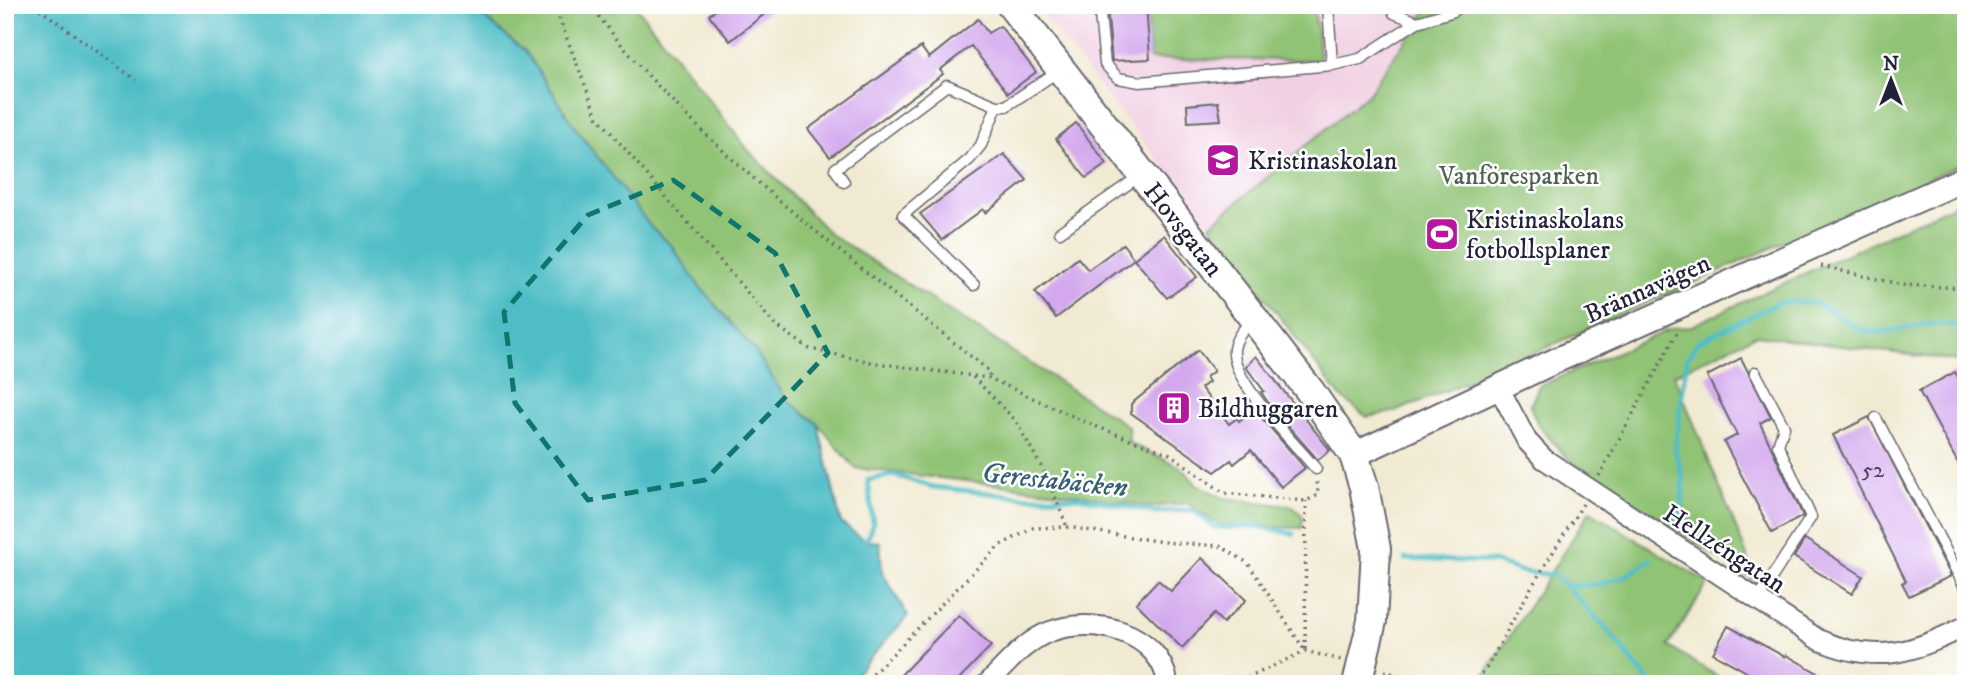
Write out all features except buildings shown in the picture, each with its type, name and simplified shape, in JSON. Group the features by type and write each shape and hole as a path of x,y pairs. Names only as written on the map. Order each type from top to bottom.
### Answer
{"main road":[{"name":"Hovsgatan","path":"1011,5 1310,391 1354,455 1366,497 1376,549 1372,621 1361,671"}],"street":[{"name":"Brännavägen","path":"1354,455 1966,178"},
{"name":"Hellzéngatan","path":"1499,388 1527,441 1544,459 1819,640 1864,655 1885,655 1908,651 1966,626"},
{"path":"987,684 1019,653 1048,632 1094,625 1133,636 1147,644 1158,659 1168,684"}],"lane":[{"path":"1099,5 1105,64 1118,78 1140,82 1332,65 1360,60 1417,22 1454,11 1461,5"},
{"path":"1328,5 1332,65"},
{"path":"1393,5 1394,13 1417,22"},
{"path":"844,182 835,169 947,85 997,106 1006,106 1061,70"},
{"path":"974,285 903,215 970,159 981,145 997,106"},
{"path":"1060,232 1142,175"},
{"path":"1254,318 1239,335 1234,350 1241,378 1316,469"},
{"path":"1755,372 1784,426 1778,445 1811,517 1756,600"},
{"path":"1876,418 1966,589"}],"path":[{"path":"34,5 136,80"},
{"path":"554,5 597,116 774,324 810,349 875,363 989,378 1092,425 1170,454 1224,493 1306,501 1318,495 1316,469"},
{"path":"590,5 619,44 721,148 831,246 990,372 989,378"},
{"path":"1815,265 1903,285 1966,288"},
{"path":"1472,684 1486,669 1532,586 1590,491 1680,327"},
{"path":"972,375 1016,421 1060,503 1067,527"},
{"path":"1306,501 1306,651"},
{"path":"863,684 999,547 1033,528 1067,527 1138,539 1220,547 1235,553 1248,564 1306,651 1361,671 1429,684"},
{"path":"1235,684 1306,651"},
{"path":"732,676 746,684"}],"highlighted area":[{"path":"673,180 775,253 828,353 705,480 588,500 515,403 504,312 588,215"}],"shaded area":[{"name":"Kristinaskolan","path":"1035,5 1430,5 1368,94 1210,225"}],"green space":[{"path":"469,5 635,5 749,151 830,234 1128,426 1129,443 1181,467 1197,485 1224,498 1292,506 1303,516 1302,528 1219,525 1187,503 1151,507 1077,494 855,468 818,424 786,399 755,351 699,286 671,245 651,227 577,130 526,52"},
{"path":"1146,5 1314,5 1320,60 1150,59"},
{"name":"Vanföresparken","path":"1430,5 1966,5 1966,162 1500,368 1397,411 1367,417 1340,396 1210,225 1368,94"},
{"path":"1966,199 1966,362 1756,335 1674,374 1758,583 1569,460 1538,425 1530,406 1539,386 1673,328 1689,327"},
{"path":"1590,511 1708,583 1668,646 1730,684 1479,684"}],"water":[{"path":"5,5 469,5 526,52 577,130 651,227 671,245 699,286 755,351 786,399 818,424 841,523 866,541 880,542 882,572 908,616 847,684 5,684"}],"waterway":[{"path":"1678,520 1682,506 1683,478 1675,450 1687,358 1699,341 1780,302 1817,303 1862,331 1883,332 1933,324 1966,326"},
{"name":"Gerestabäcken","path":"866,541 873,524 868,480 894,475 933,487 1025,497 1079,497 1155,512 1193,510 1216,528 1257,526 1294,534"},
{"path":"1405,559 1494,562 1524,572 1556,575 1566,586 1611,581 1631,573 1651,560"},
{"path":"1566,586 1609,632 1651,684"}],"place":[{"name":"Kristinaskolan","path":"1223,160"},
{"name":"Kristinaskolans fotbollsplaner","path":"1442,234"},
{"name":"Bildhuggaren","path":"1174,408"}]}
